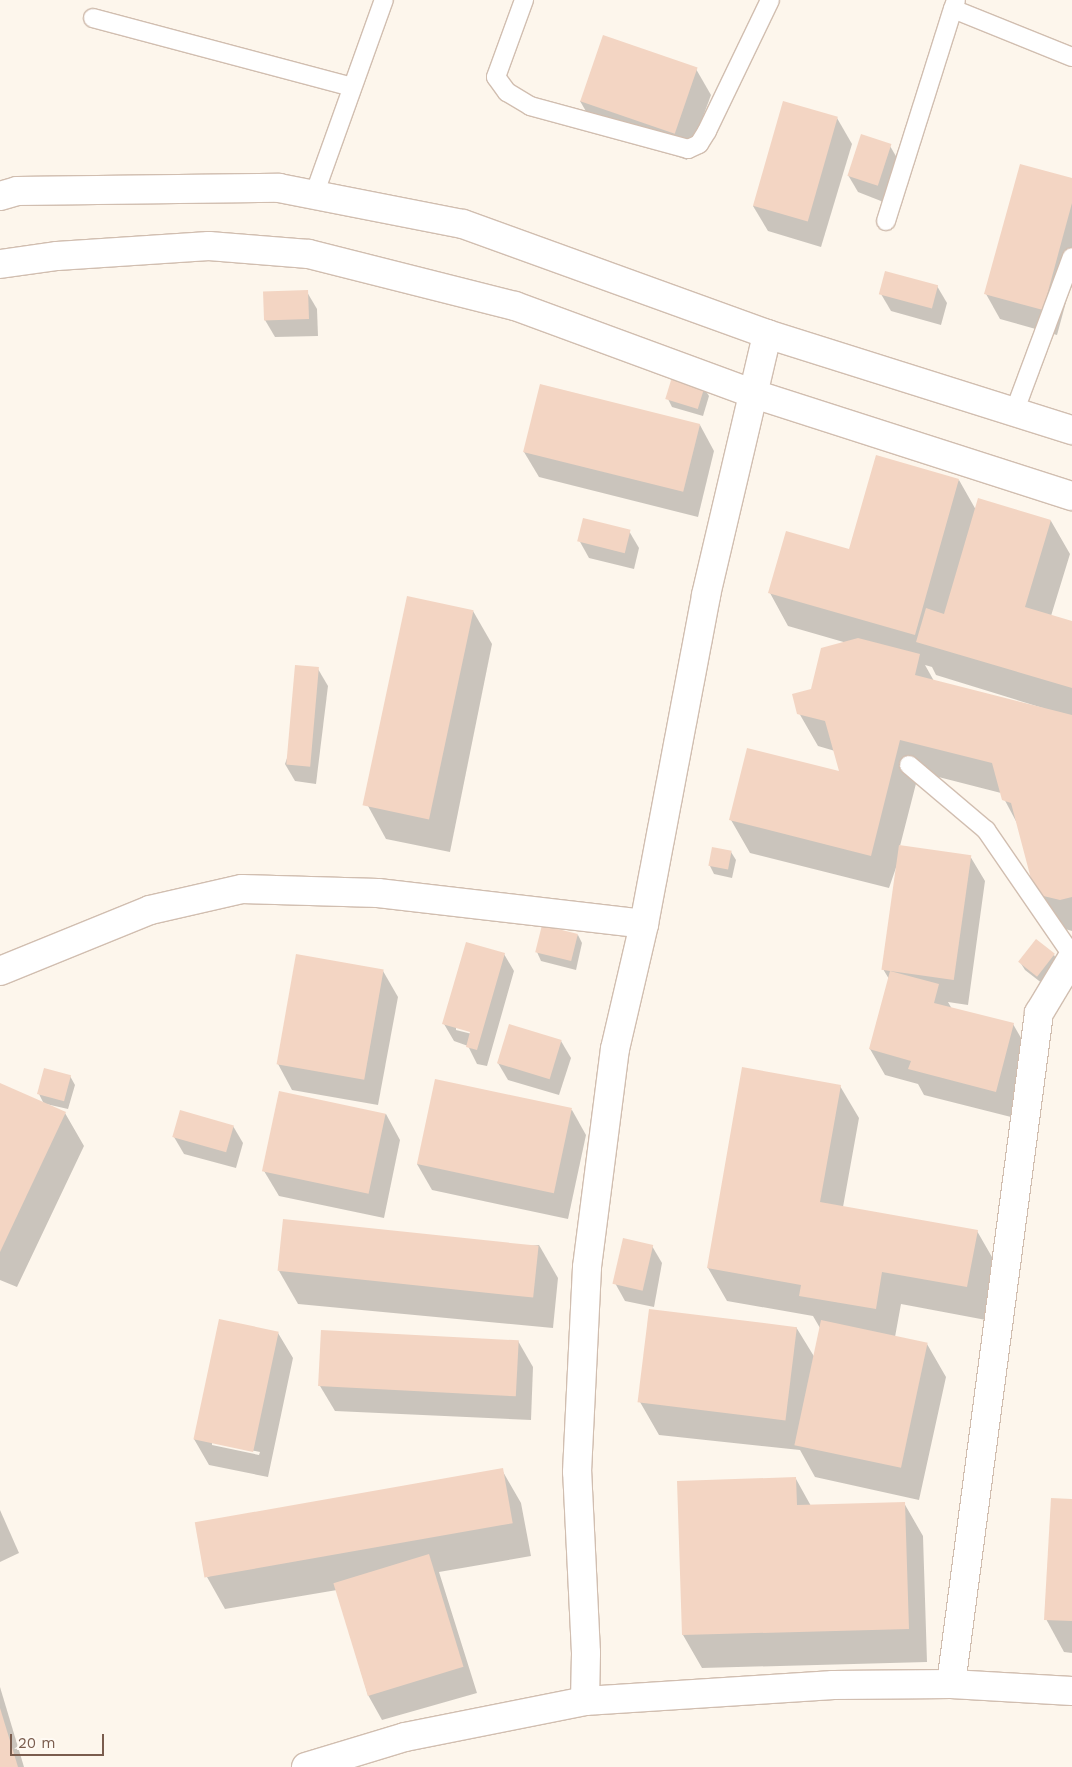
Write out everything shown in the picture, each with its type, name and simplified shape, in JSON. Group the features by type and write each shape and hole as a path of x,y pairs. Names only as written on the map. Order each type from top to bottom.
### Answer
{"street":[{"path":"0,196 17,191 138,188 279,188 462,224 767,334 1015,410 1072,430"},
{"path":"0,264 57,256 210,246 310,254 515,306 751,393 1072,496"},
{"path":"584,1701 586,1653 576,1472 587,1267 615,1049 644,924 706,595 751,393 767,334"},
{"path":"0,971 150,910 242,889 378,892 644,924"},
{"path":"951,1684 1039,1013 1072,956"},
{"path":"306,1767 405,1738 584,1701 833,1685 951,1684 1072,1691"}],"lane":[{"path":"314,195 384,0"},
{"path":"524,0 496,77 507,92 530,106 688,149 699,144 707,131 770,0"},
{"path":"886,221 954,4 1072,57"},
{"path":"93,18 352,87"},
{"path":"1015,410 1072,257"},
{"path":"909,765 986,830 1072,956"}],"building":[{"path":"603,35 698,68 675,134 580,101"},
{"path":"783,101 838,117 808,221 753,206"},
{"path":"861,134 891,144 878,186 847,176"},
{"path":"1020,164 1072,178 1072,203 1043,310 984,294"},
{"path":"885,271 938,285 932,308 879,294"},
{"path":"308,290 309,319 264,321 263,292"},
{"path":"672,377 705,387 698,409 665,399"},
{"path":"540,384 700,424 683,492 523,452"},
{"path":"876,455 959,479 915,635 768,593 786,531 849,549"},
{"path":"978,498 1051,520 1025,607 1072,621 1072,688 916,642 926,608 944,614"},
{"path":"583,518 631,530 625,553 577,541"},
{"path":"407,596 474,610 429,819 363,805"},
{"path":"858,638 920,654 915,675 1072,715 1072,897 1060,900 1035,894 1011,803 1002,800 992,763 900,740 871,856 729,820 747,748 839,771 825,721 797,714 792,694 811,689 821,648"},
{"path":"295,665 319,667 310,767 286,765"},
{"path":"899,845 971,855 954,980 881,970"},
{"path":"712,847 732,851 728,869 708,866"},
{"path":"542,925 578,934 571,961 535,952"},
{"path":"1036,939 1055,954 1037,977 1018,962"},
{"path":"466,942 505,953 477,1050 466,1047 470,1032 442,1024"},
{"path":"296,954 384,969 364,1080 277,1064"},
{"path":"890,971 939,984 934,1003 1014,1023 996,1092 908,1069 911,1061 869,1049"},
{"path":"509,1024 562,1040 550,1079 497,1063"},
{"path":"742,1067 841,1085 820,1202 978,1230 967,1287 882,1272 876,1309 799,1296 801,1285 707,1268"},
{"path":"44,1068 71,1075 64,1101 37,1094"},
{"path":"435,1079 572,1108 554,1193 417,1164"},
{"path":"0,1083 66,1112 0,1252"},
{"path":"279,1091 386,1114 369,1194 262,1171"},
{"path":"180,1110 234,1125 226,1152 172,1137"},
{"path":"283,1219 539,1246 533,1298 278,1271"},
{"path":"623,1238 653,1245 643,1291 612,1284"},
{"path":"649,1309 797,1327 785,1420 638,1402"},
{"path":"219,1319 279,1332 253,1452 193,1439"},
{"path":"821,1320 928,1343 901,1468 794,1445"},
{"path":"321,1330 519,1340 516,1396 318,1386"},
{"path":"503,1468 513,1523 204,1578 195,1522"},
{"path":"796,1477 797,1505 905,1502 909,1629 682,1635 677,1481"},
{"path":"1051,1498 1072,1499 1072,1621 1044,1620"},
{"path":"429,1554 463,1667 368,1696 333,1583"},
{"path":"0,1708 18,1767 0,1767"}]}
